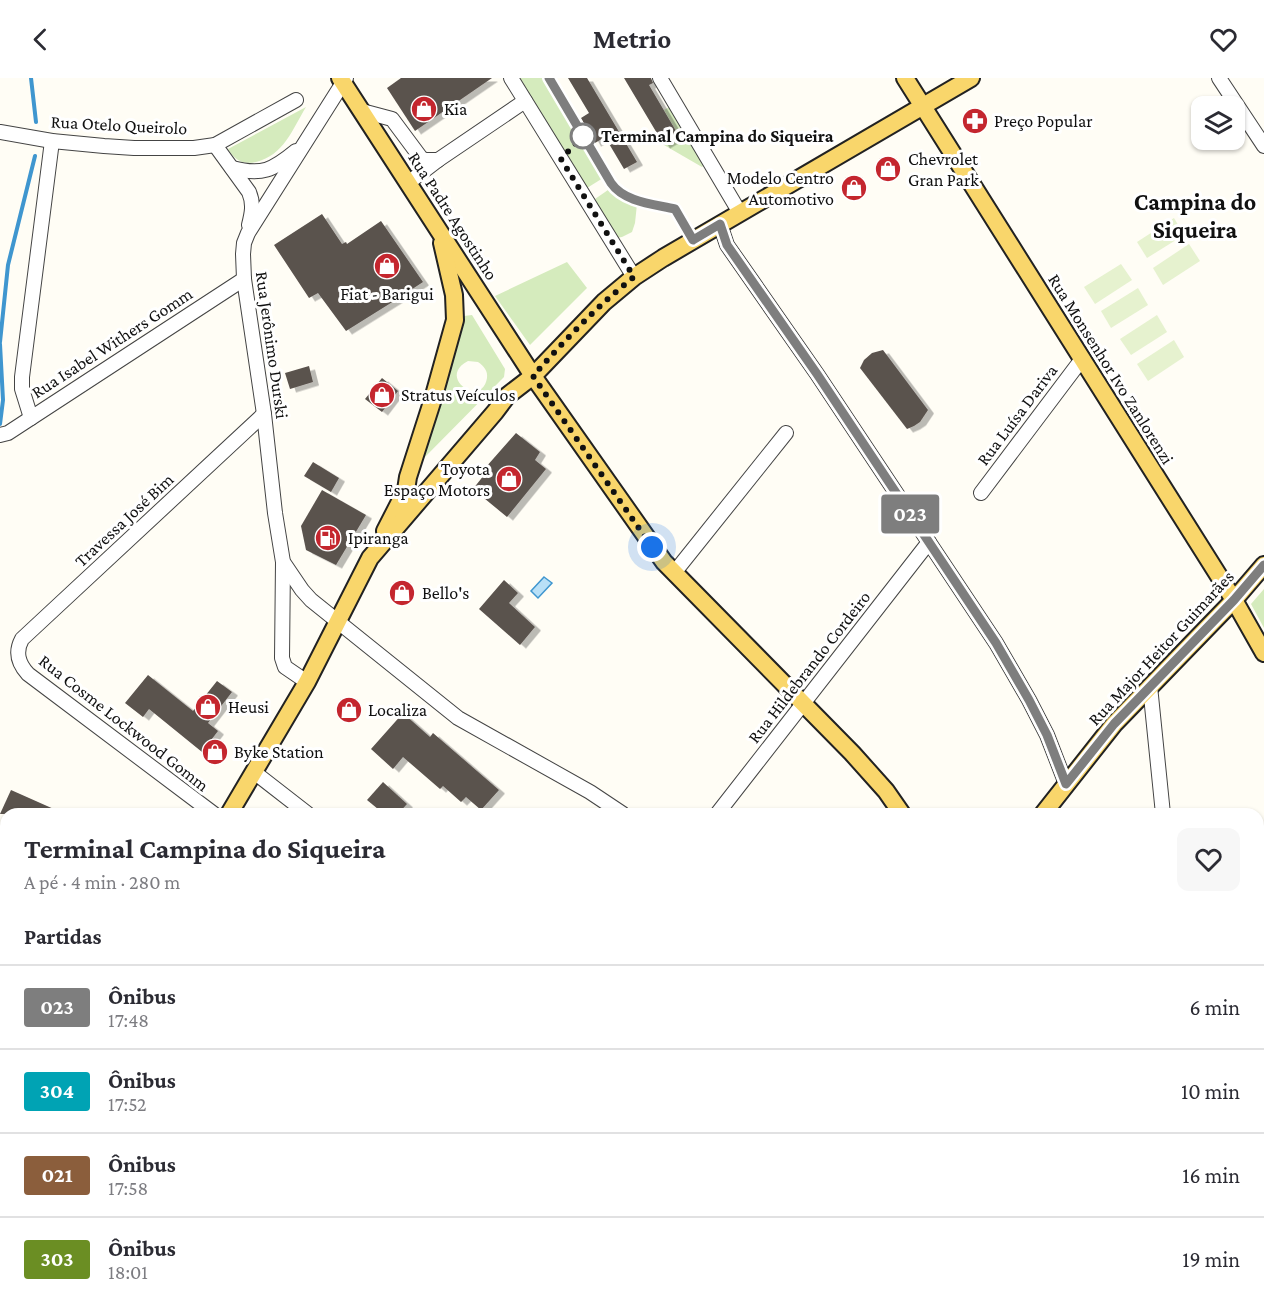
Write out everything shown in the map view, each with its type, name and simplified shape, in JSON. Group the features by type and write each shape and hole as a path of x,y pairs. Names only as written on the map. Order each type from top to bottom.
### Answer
{"main road":[{"name":"Rua Monsenhor Ivo Zanlorenzi","path":"905,78 1234,600 1264,654"},
{"path":"370,558 507,396 533,376 612,294 634,277 720,224 971,78"},
{"name":"Rua Padre Agostinho","path":"343,79 533,376 652,547 674,573 868,771 898,808"},
{"path":"233,808 307,682 406,490 455,320 454,295 439,231"},
{"path":"406,490 424,479 464,433 498,399 507,396"},
{"name":"Rua Major Heitor Guimarães","path":"1048,808 1105,735 1234,600 1264,565"}],"street":[{"path":"511,78 634,277"},
{"path":"660,78 741,213"},
{"path":"1219,78 1264,146"},
{"name":"Rua Jerônimo Durski","path":"343,79 244,243 244,279 283,562 311,600 458,718 590,792 614,808"},
{"name":"Rua Otelo Queirolo","path":"0,132 52,141 134,148 194,148 215,145 296,100"},
{"path":"408,183 525,101"},
{"path":"362,111 392,119 421,158 438,160"},
{"path":"31,418 22,389 22,377 52,141"},
{"path":"232,168 246,172 259,172 283,162 305,144"},
{"path":"215,145 249,192 253,208 248,233"},
{"path":"720,224 727,245 977,612 1014,673 1070,780"},
{"name":"Rua Isabel Withers Gomm","path":"4,434 244,279"},
{"name":"Rua Luísa Dariva","path":"981,493 1082,359"},
{"name":"Travessa José Bim","path":"18,656 22,639 264,414"},
{"path":"674,573 786,433"},
{"name":"Rua Hildebrando Cordeiro","path":"722,808 929,542"},
{"path":"283,562 282,658 285,667 307,682"},
{"name":"Rua Cosme Lockwood Gomm","path":"18,656 22,667 28,674 205,808"},
{"path":"1150,686 1162,808"},
{"path":"254,772 300,808"}],"green space":[{"path":"520,78 542,78 603,178 587,188"},
{"path":"671,106 705,164 702,167 664,145 679,136 664,110"},
{"path":"306,107 280,148 266,159 251,163 243,162 236,159 228,149"},
{"path":"608,190 619,198 637,204 632,232 622,237 616,238 595,199"},
{"path":"1174,218 1184,235 1147,258 1137,242"},
{"path":"1189,244 1200,261 1163,285 1153,268"},
{"path":"567,262 587,288 530,345 495,296"},
{"path":"1121,264 1132,280 1095,304 1084,287"},
{"path":"1138,288 1148,305 1111,328 1101,311"},
{"path":"472,315 505,369 504,377 423,459 464,316","holes":["468,361 478,362 485,369 487,378 483,387 477,391 470,390 459,382 457,375 459,368"]},
{"path":"1157,315 1167,332 1131,355 1120,339"},
{"path":"1174,340 1184,357 1148,381 1137,364"},
{"path":"1264,589 1264,628 1251,604"}],"water":[{"path":"544,577 552,583 538,598 531,591"}],"building":[{"name":"Kia","path":"401,78 492,78 415,131 387,88"},
{"name":"Terminal Campina do Siqueira","path":"568,78 587,78 637,162 624,169 605,137 595,143 581,118 589,113"},
{"name":"Terminal Campina do Siqueira","path":"624,78 651,78 653,83 649,85 679,136 664,145"},
{"path":"322,214 342,244 346,242 347,244 381,221 423,282 346,331 318,293 309,298 274,245"},
{"path":"883,350 928,410 920,422 907,429 860,368 864,360 872,353"},
{"path":"309,366 313,382 290,389 285,373"},
{"name":"Stratus Veículos","path":"382,378 398,391 382,412 365,399"},
{"name":"Toyota Espaço Motors","path":"516,433 540,452 535,460 546,469 507,517 473,489 488,470 486,467"},
{"path":"313,462 339,478 331,492 304,476"},
{"name":"Ipiranga","path":"322,490 366,515 336,565 306,550 301,526"},
{"path":"504,580 518,593 509,603 535,627 520,645 479,609"},
{"path":"148,675 193,711 217,681 232,692 208,723 218,731 202,752 149,709 143,717 125,703"},
{"path":"403,713 430,737 433,733 499,790 483,808 479,808 466,797 461,802 443,786 440,789 403,757 393,769 371,749"},
{"path":"383,782 407,804 403,808 377,808 367,800"},
{"path":"11,790 52,808 3,808"}],"waterway":[{"path":"31,78 36,122"},
{"path":"0,342 8,265 35,156"},
{"path":"0,344 3,400 0,424"}],"bus line":[{"name":"023","path":"549,78 613,187 619,193 675,209 693,240 720,224 727,245 977,612 1029,700 1047,735 1066,784 1114,724 1234,600 1264,565"}],"place":[{"name":"Kia","path":"424,109"},
{"name":"Preço Popular","path":"975,121"},
{"name":"Terminal Campina do Siqueira","path":"583,136"},
{"name":"Chevrolet Gran Park","path":"888,169"},
{"name":"Modelo Centro Automotivo","path":"854,188"},
{"name":"Fiat - Barigui","path":"387,266"},
{"name":"Stratus Veículos","path":"382,395"},
{"name":"Toyota Espaço Motors","path":"509,479"},
{"name":"Ipiranga","path":"328,538"},
{"name":"Bello's","path":"402,593"},
{"name":"Heusi","path":"208,707"},
{"name":"Localiza","path":"349,710"},
{"name":"Byke Station","path":"215,752"}],"district":[{"name":"Campina do Siqueira","path":"1195,216"}],"route":[{"path":"583,136 561,159 634,277 589,316 533,376 652,547"}]}
